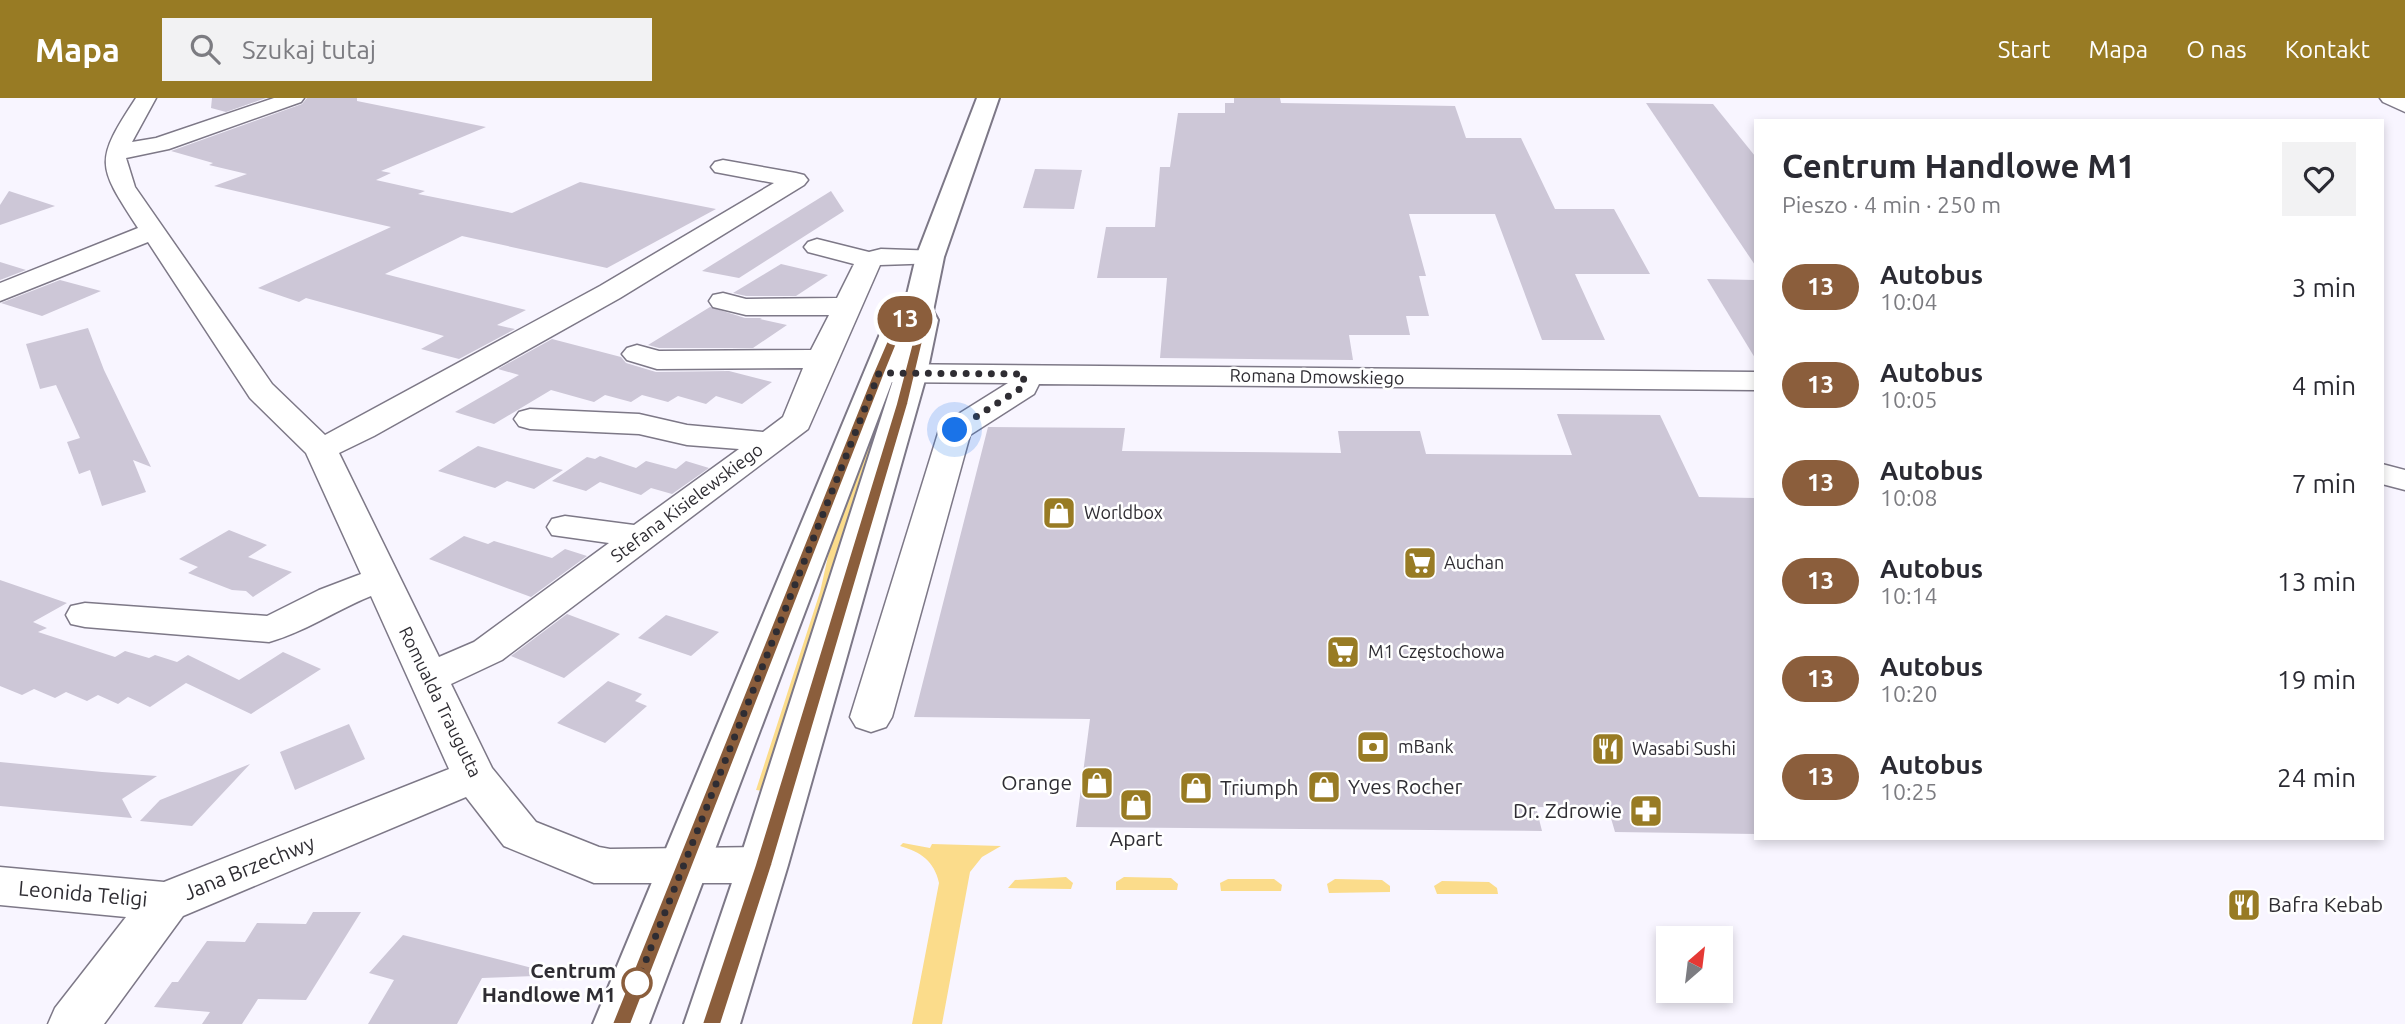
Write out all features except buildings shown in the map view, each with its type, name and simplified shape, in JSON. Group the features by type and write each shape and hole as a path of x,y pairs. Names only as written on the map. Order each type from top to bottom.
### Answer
{"main road":[{"path":"621,1024 683,868 895,373 923,320 918,312 930,257 988,98"},
{"path":"712,1024 763,865 895,373"}],"street":[{"path":"117,152 126,130 146,98"},
{"path":"117,152 161,144 294,98"},
{"path":"2390,98 2405,106"},
{"name":"Romualda Traugutta","path":"117,152 123,187 151,232 261,391 321,449 474,776 520,834 594,865 614,868 763,865"},
{"path":"321,449 363,429 598,299 796,180 723,167"},
{"path":"0,293 151,232"},
{"path":"817,247 869,260 881,257 930,257"},
{"name":"Stefana Kisielewskiego","path":"428,678 488,651 797,422 822,359 869,260"},
{"path":"723,301 746,306 847,306"},
{"path":"637,354 657,360 822,359"},
{"name":"Romana Dmowskiego","path":"895,373 1754,381"},
{"path":"871,717 955,430 1023,387 1024,374"},
{"path":"530,419 639,424 687,435 769,442"},
{"path":"2384,475 2405,480"},
{"path":"565,527 642,537"},
{"path":"85,615 269,629 284,624 332,597 382,579"},
{"name":"Jana Brzechwy","path":"74,1024 166,902 474,776"},
{"name":"Leonida Teligi","path":"0,886 166,902"}],"shaded area":[{"path":"877,414 889,414 764,791 756,790 820,592 833,534"},
{"path":"903,843 930,848 932,844 1001,846 982,857 970,872 942,1024 912,1024 939,883 926,858 900,846"},
{"path":"1066,877 1073,883 1071,889 1008,888 1015,880"},
{"path":"1124,877 1171,878 1178,884 1177,890 1116,890 1116,882"},
{"path":"1228,879 1274,879 1282,885 1281,891 1221,891 1220,883"},
{"path":"1335,879 1382,880 1390,886 1390,892 1329,893 1327,884"},
{"path":"1442,881 1489,882 1497,888 1498,894 1437,894 1434,886"}],"bus line":[{"name":"13","path":"621,1024 900,322 918,312 923,320 911,373 763,865 712,1024"}],"place":[{"name":"Worldbox","path":"1059,513"},
{"name":"Auchan","path":"1420,563"},
{"name":"M1 Częstochowa","path":"1343,652"},
{"name":"mBank","path":"1373,747"},
{"name":"Wasabi Sushi","path":"1608,749"},
{"name":"Orange","path":"1097,783"},
{"name":"Yves Rocher","path":"1324,787"},
{"name":"Triumph","path":"1196,788"},
{"name":"Apart","path":"1136,805"},
{"name":"Dr. Zdrowie","path":"1646,811"},
{"name":"Bafra Kebab","path":"2244,905"},
{"name":"Centrum Handlowe M1","path":"637,983"}],"route":[{"path":"637,983 879,373 1024,374 1023,387 955,430"}]}
